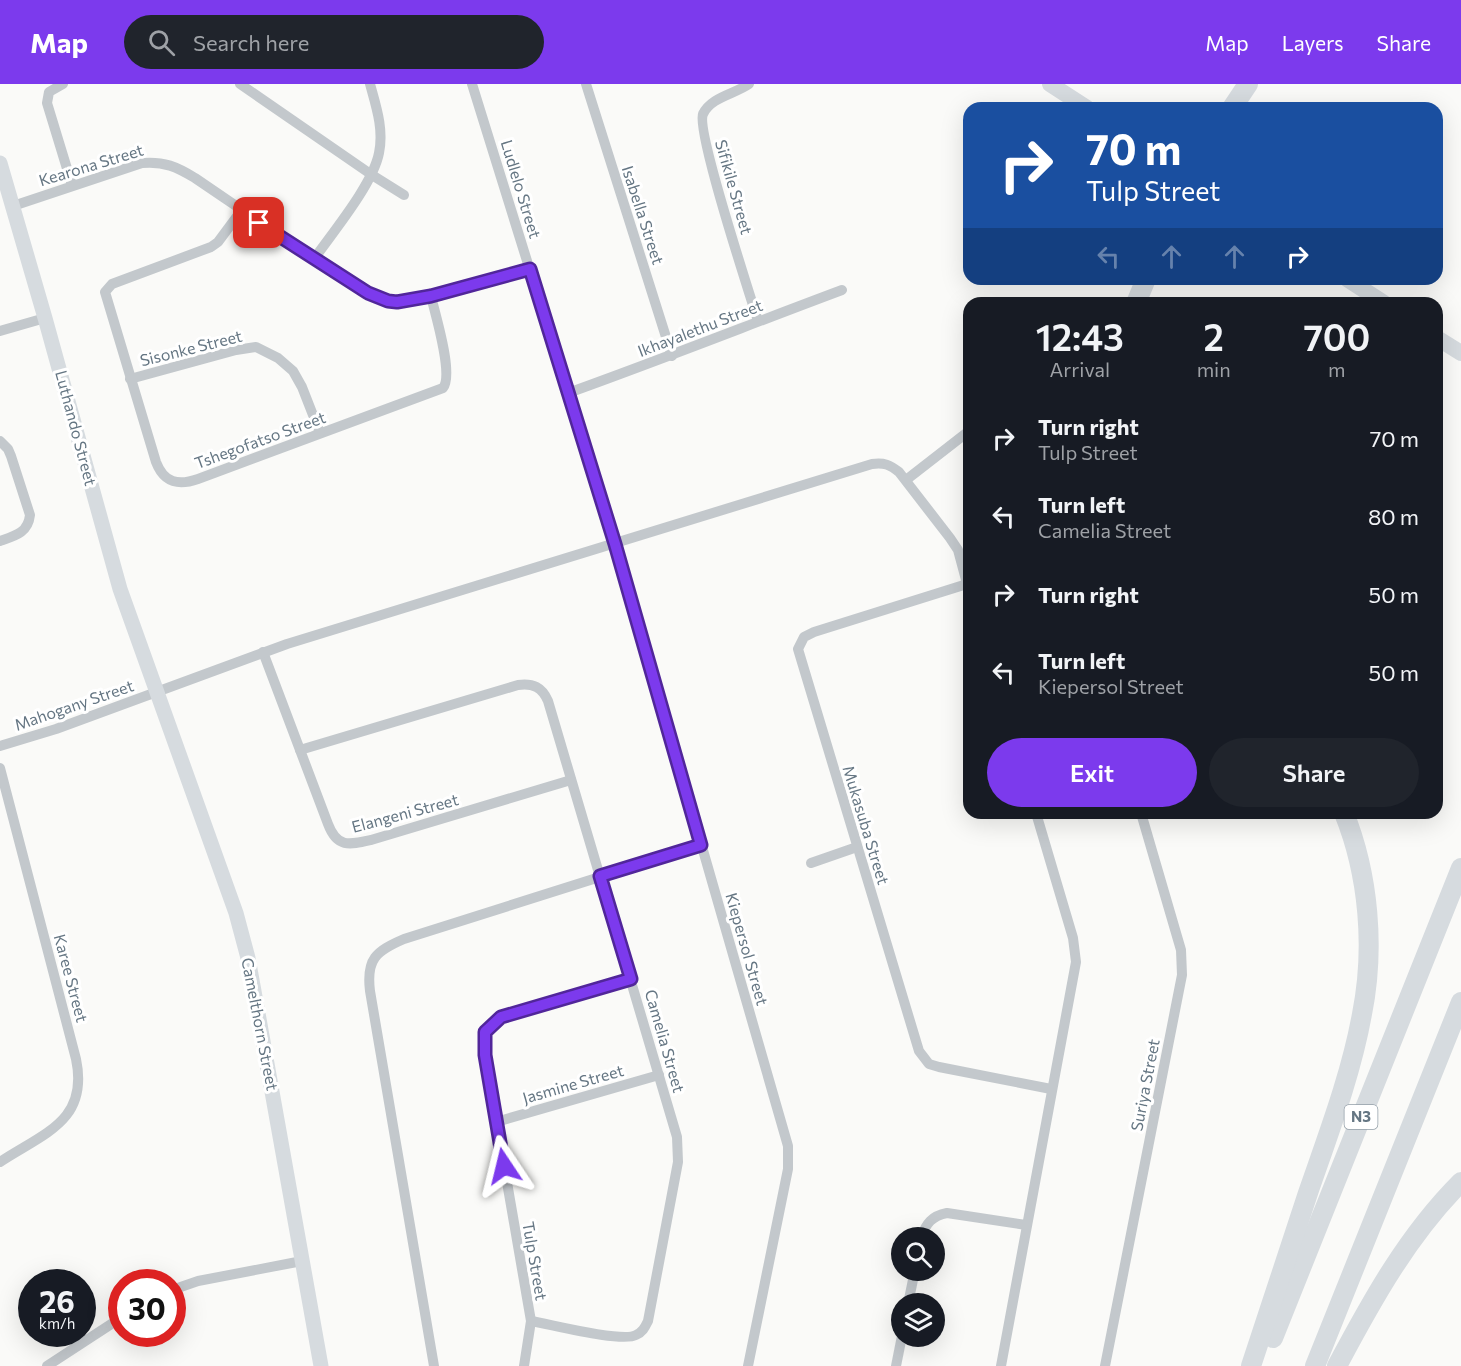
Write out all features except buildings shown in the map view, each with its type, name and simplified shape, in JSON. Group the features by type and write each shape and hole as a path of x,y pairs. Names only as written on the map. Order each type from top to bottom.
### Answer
{"highway":[{"path":"1236,102 1248,84"},
{"path":"1251,1366 1324,1149 1363,1012 1367,972 1368,916 1361,869 1346,819"},
{"name":"N3","path":"1262,1366 1461,868"},
{"path":"1315,1366 1461,1002"},
{"path":"1337,1366 1393,1265 1420,1229 1461,1182"}],"main road":[{"path":"1050,84 1078,102"},
{"path":"1356,285 1375,297"},
{"path":"1443,342 1461,353"}],"street":[{"path":"63,84 49,92 47,103 72,185"},
{"path":"240,84 404,195"},
{"path":"314,260 372,175 379,153 381,134 370,84"},
{"name":"Ludlelo Street","path":"472,84 615,544"},
{"name":"Isabella Street","path":"586,84 672,356"},
{"name":"Sifikile Street","path":"749,84 706,108 702,116 702,125 758,321"},
{"name":"Kearona Street","path":"13,206 142,163 164,162 195,178 314,260 377,298 397,302 431,296 530,269"},
{"name":"Luthando Street","path":"0,163 120,589 158,692"},
{"name":"Tshegofatso Street","path":"241,211 218,242 211,247 116,283 107,289 106,299 158,468 174,483 186,483 198,479 443,388 446,383 447,368 431,296"},
{"name":"Ikhayalethu Street","path":"568,393 672,356 842,290"},
{"path":"0,330 45,318"},
{"name":"Sisonke Street","path":"130,379 236,350 256,348 278,358 293,371 302,387 320,434"},
{"path":"906,480 963,436"},
{"path":"0,441 11,456 30,515 29,523 21,533 0,541"},
{"name":"Mahogany Street","path":"0,746 57,729 263,652 387,611 615,544 872,464 882,463 891,466 906,480 958,550 963,568"},
{"name":"Kiepersol Street","path":"615,544 788,1146 788,1169 748,1366"},
{"name":"Mukasuba Street","path":"963,588 814,632 804,637 798,649 919,1052 929,1064 939,1067 1051,1089"},
{"name":"Elangeni Street","path":"263,652 330,831 338,841 349,843 371,840 572,780"},
{"name":"Camelia Street","path":"300,750 507,688 528,684 537,686 548,701 677,1137 678,1162 645,1329 629,1338 531,1321"},
{"name":"Camelthorn Street","path":"158,692 220,866 248,958 321,1366"},
{"name":"Karee Street","path":"0,768 76,1059 80,1083 76,1100 67,1116 0,1162"},
{"path":"1001,1366 1051,1089 1075,973 1076,952 1038,819"},
{"name":"Suriya Street","path":"1105,1366 1182,975 1181,950 1143,819"},
{"path":"434,1366 370,990 370,965 379,952 404,939 701,845"},
{"path":"811,863 857,847"},
{"name":"Tulp Street","path":"524,1366 531,1321 496,1122 484,1041 485,1032 501,1017 631,979"},
{"name":"Jasmine Street","path":"496,1122 659,1075"},
{"path":"924,1227 930,1220 947,1213 1026,1225"},
{"path":"186,1285 302,1261"},
{"path":"53,1364 108,1327"},
{"path":"896,1366 900,1347"}],"route":[{"path":"259,223 368,293 388,301 397,302 431,296 530,269 615,544 701,845 600,876 631,979 501,1017 485,1032 485,1055 504,1166"}]}
